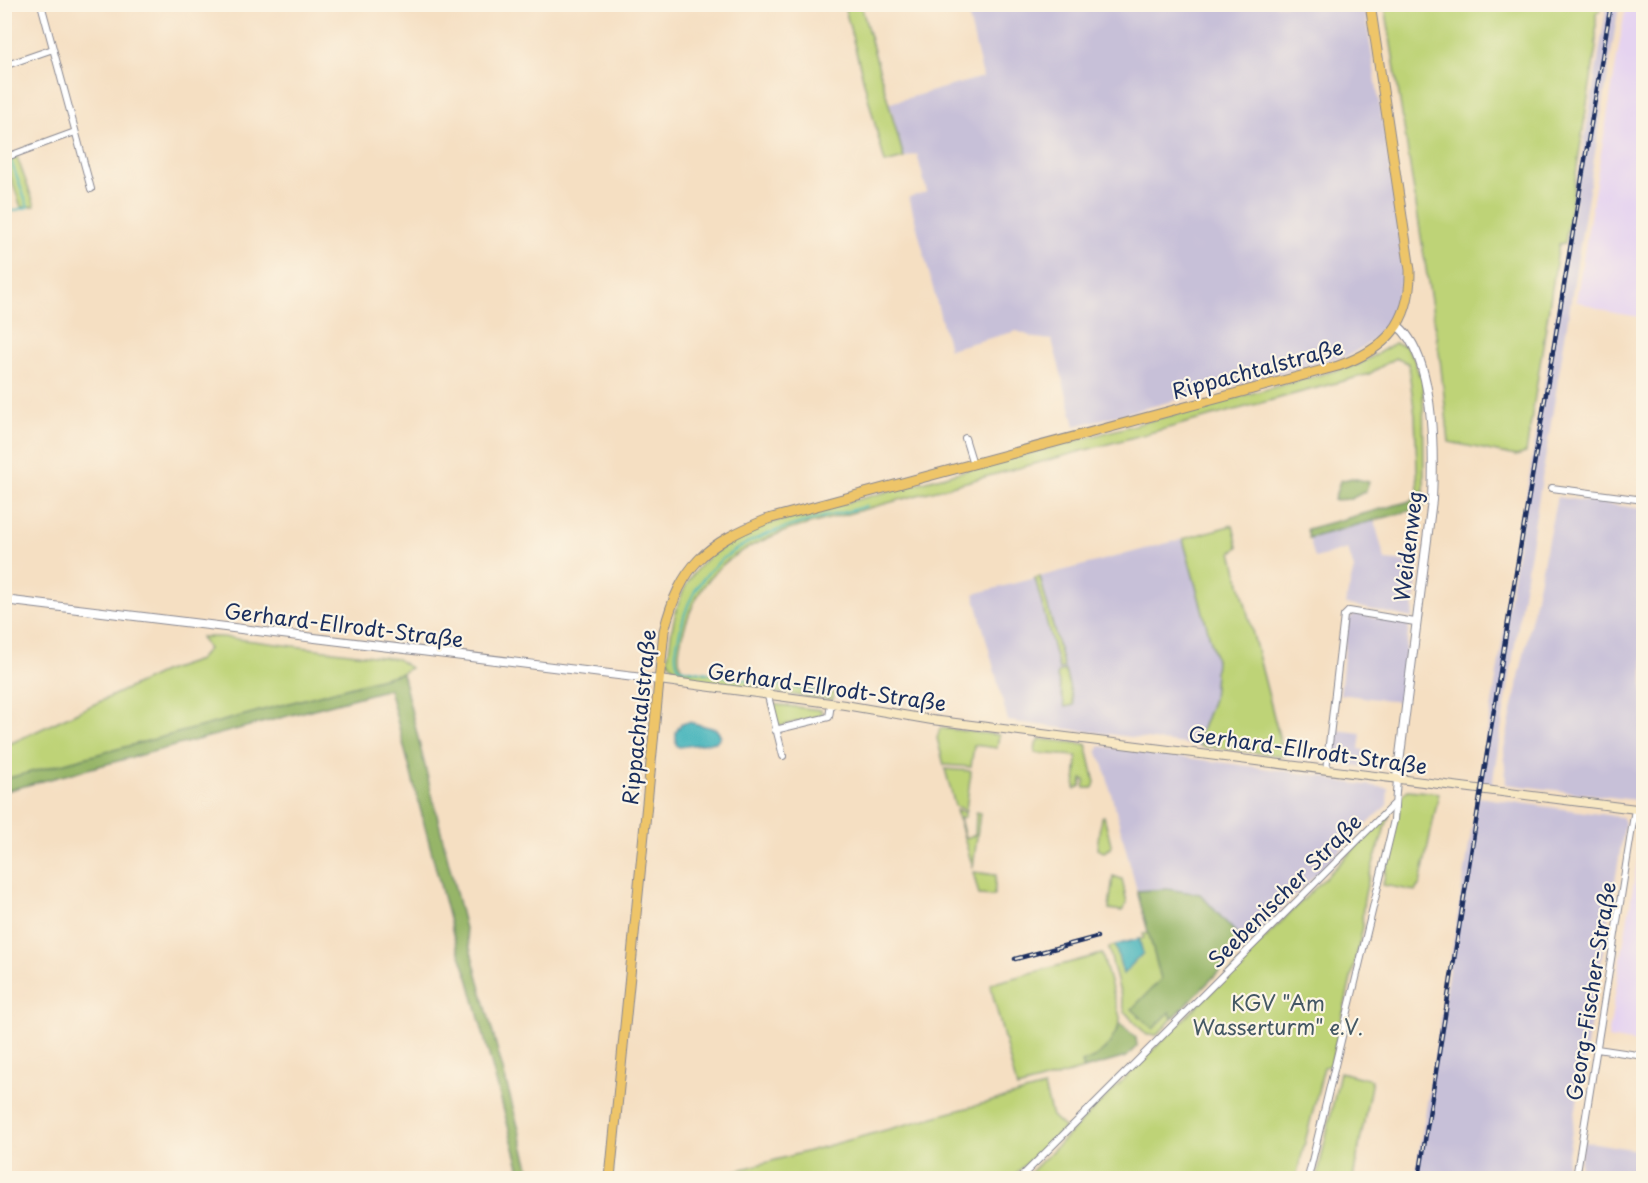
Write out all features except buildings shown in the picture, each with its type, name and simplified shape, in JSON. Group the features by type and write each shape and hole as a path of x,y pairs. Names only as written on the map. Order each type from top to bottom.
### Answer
{"main road":[{"name":"Rippachtalstraße","path":"610,1179 664,632 680,583 700,557 719,542 768,519 1338,366 1374,350 1398,326 1408,300 1410,270 1370,4"},
{"name":"Gerhard-Ellrodt-Straße","path":"659,680 767,692 932,720 1640,810"}],"street":[{"path":"41,4 91,189"},
{"path":"4,66 53,49"},
{"path":"4,158 75,132"},
{"name":"Weidenweg","path":"1397,779 1432,500 1433,457 1423,368 1412,342 1398,326"},
{"path":"965,438 973,464"},
{"path":"1552,488 1644,500"},
{"name":"Gerhard-Ellrodt-Straße","path":"4,600 659,680"},
{"path":"1326,770 1344,616 1349,611 1361,611 1415,622"},
{"path":"767,692 783,756"},
{"path":"775,730 829,717 831,704"},
{"path":"1308,1179 1394,820 1397,779"},
{"name":"Seebenischer Straße","path":"1020,1179 1394,804"},
{"name":"Georg-Fischer-Straße","path":"1576,1179 1640,810"},
{"path":"1597,1049 1644,1056"}],"shaded area":[{"path":"966,5 1364,5 1402,248 1401,281 1389,324 1369,343 1348,356 1075,426 1052,340 1035,338 1017,331 949,349 909,197 927,192 917,154 904,158 890,103 983,77"},
{"path":"1607,5 1619,5 1492,785 1479,783"},
{"path":"1626,5 1644,7 1644,317 1609,312 1576,301"},
{"path":"1557,497 1643,509 1643,801 1506,784 1504,749"},
{"path":"1374,519 1385,560 1419,563 1412,618 1345,604 1354,569 1348,549 1315,558 1309,538"},
{"path":"1183,539 1216,660 1213,699 1200,734 1200,746 1008,721 974,594"},
{"path":"1356,613 1409,625 1400,702 1340,694 1348,619"},
{"path":"1336,730 1361,733 1359,749 1364,750 1362,767 1332,762"},
{"path":"1099,746 1322,776 1337,781 1388,788 1387,805 1246,944 1200,894 1167,889 1137,891 1104,766 1097,752"},
{"path":"1477,797 1621,817 1625,823 1564,1178 1415,1178"},
{"path":"1640,845 1644,845 1643,1044 1608,1038"},
{"path":"1583,1141 1643,1151 1643,1178 1578,1178"}],"green space":[{"path":"844,5 861,5 904,158 885,163"},
{"path":"1385,5 1599,5 1600,11 1596,13 1596,47 1565,243 1559,244 1526,453 1516,456 1449,442 1440,359"},
{"path":"17,157 35,206 21,207 5,161"},
{"path":"1395,343 1406,346 1414,359 1419,375 1423,368 1424,493 1418,492 1415,416 1408,363 1395,358 1369,374 791,529 752,545 736,555 709,578 699,594 690,612 680,646 679,661 682,669 834,693 833,700 754,690 680,677 668,660 676,612 682,593 691,577 718,550 760,526 1360,364"},
{"path":"1352,478 1369,482 1366,491 1351,499 1334,500 1340,481"},
{"path":"1418,492 1424,493 1424,507 1309,538 1307,529 1407,502 1414,499"},
{"path":"1233,525 1238,547 1232,552 1284,756 1200,746 1200,734 1213,699 1216,660 1183,539"},
{"path":"1040,577 1064,668 1059,669 1035,578"},
{"path":"201,637 222,637 397,659 410,668 402,673 5,779 5,746 163,672 199,660 208,649"},
{"path":"1065,670 1074,705 1065,707 1057,676 1059,672"},
{"path":"402,673 467,937 532,1178 522,1178 469,981 454,938 389,689 5,791 5,779"},
{"path":"771,704 821,710 822,715 777,727"},
{"path":"940,728 999,735 997,748 974,745 971,767 944,765 937,738"},
{"path":"1040,739 1086,744 1095,782 1093,788 1084,788 1085,780 1082,779 1081,786 1075,789 1077,756 1035,753 1036,744"},
{"path":"945,769 971,771 966,810 955,806"},
{"path":"1408,790 1439,793 1420,884 1415,891 1383,885 1402,795"},
{"path":"956,810 965,812 965,817 960,818 965,838 975,835 976,812 980,813 973,868"},
{"name":"KGV \"Am Wasserturm\" e.V.","path":"1390,813 1367,885 1362,914 1363,927 1331,1065 1324,1067 1296,1178 1025,1178"},
{"path":"1104,816 1111,848 1104,852 1097,849 1101,817"},
{"path":"973,872 996,875 994,896 979,895"},
{"path":"1113,876 1122,879 1127,903 1122,911 1109,909"},
{"path":"1167,889 1200,894 1246,944 1172,1019 1170,1012 1153,1029 1132,1009 1161,979 1137,891"},
{"path":"1149,933 1172,1019 1157,1035 1147,1035 1125,1012 1109,950 1109,947 1144,938 1143,934"},
{"path":"1102,954 1120,1017 1113,1039 1103,1052 1082,1062 1084,1069 1017,1088 990,984"},
{"path":"1120,1023 1136,1038 1137,1046 1126,1057 1084,1069 1082,1062 1096,1057 1106,1048"},
{"name":"KGV \"Am Wasserturm\" e.V.","path":"1340,1072 1372,1080 1353,1178 1317,1178"},
{"path":"1044,1087 1052,1116 1065,1128 1011,1178 709,1178"}],"water":[{"path":"689,722 716,729 721,736 716,742 679,747 676,745 676,732 681,724"},
{"path":"1139,939 1143,953 1123,974 1115,945"}],"waterway":[{"path":"4,142 8,151"},
{"path":"4,213 28,207 11,161"},
{"path":"818,692 679,668 676,654 677,643 691,597 707,573 728,555 753,540 780,530 867,506"}],"railway":[{"path":"1419,1178 1512,597 1611,4"},
{"path":"1015,959 1097,937"}]}
